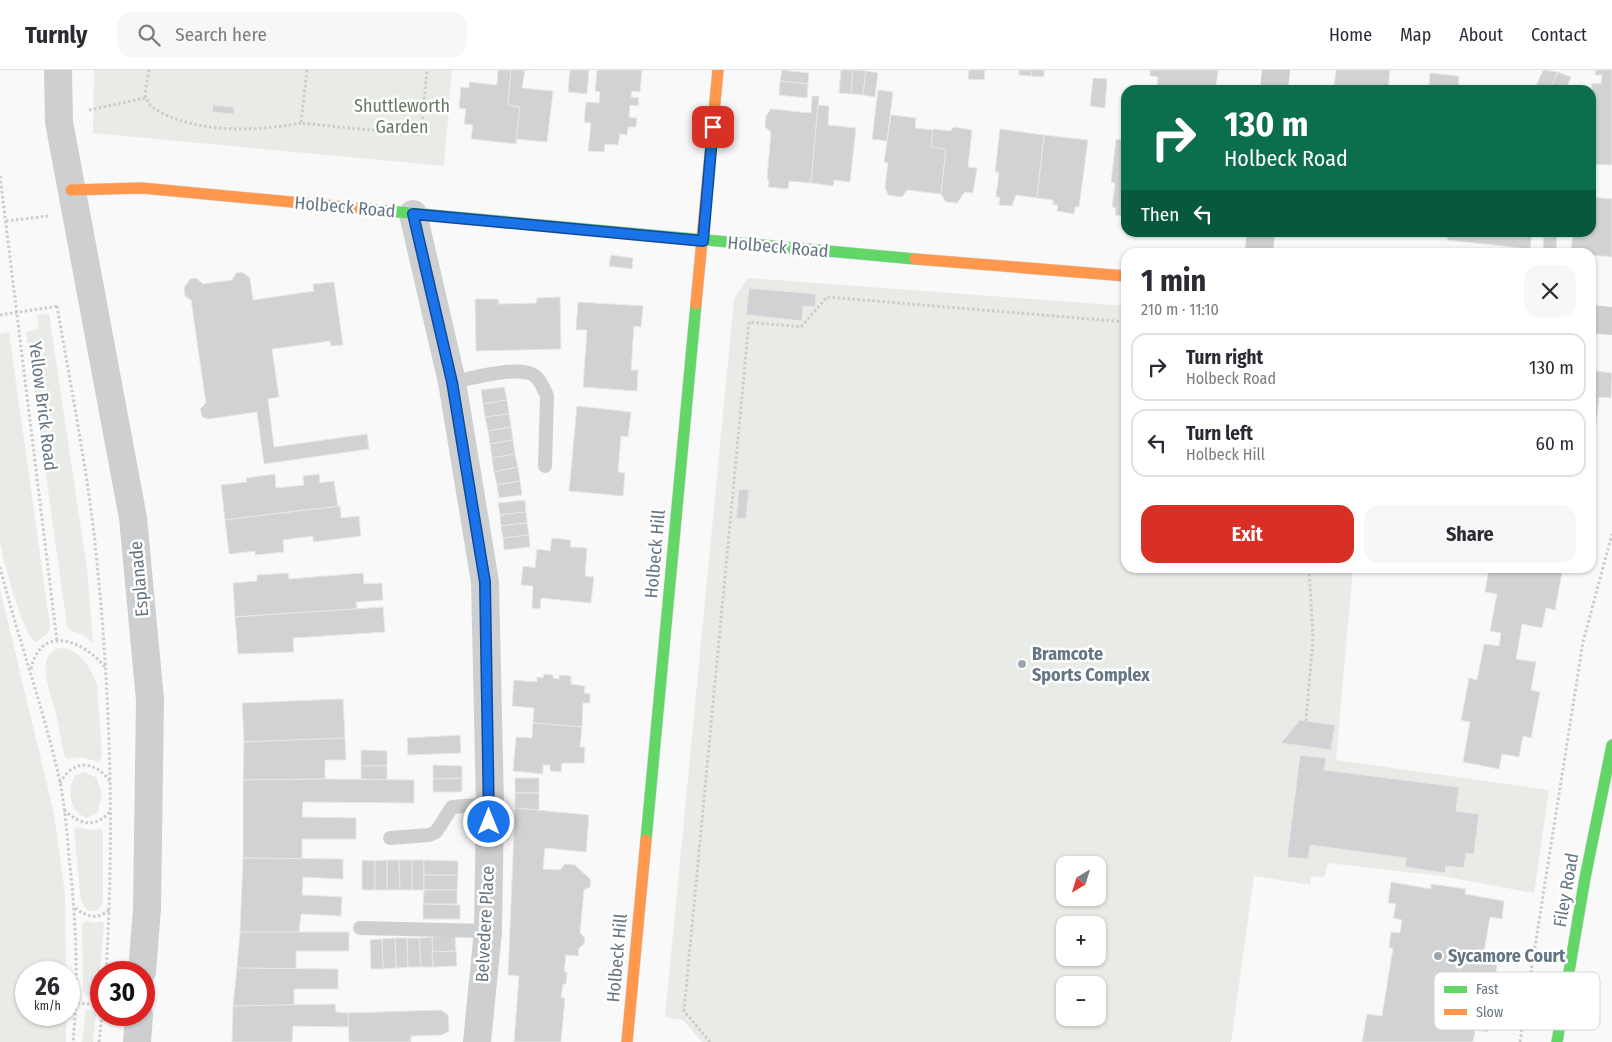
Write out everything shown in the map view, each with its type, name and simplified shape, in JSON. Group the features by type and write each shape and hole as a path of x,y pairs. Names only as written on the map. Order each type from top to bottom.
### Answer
{"main road":[{"name":"Holbeck Hill","path":"627,1042 718,70"},
{"name":"Holbeck Road","path":"74,201 142,188 703,241 1121,276"},
{"name":"Filey Road","path":"1569,972 1585,878 1612,745"}],"street":[{"name":"Esplanade","path":"58,70 59,116 133,518 150,700 146,908 143,961"},
{"path":"1274,85 1276,70"},
{"name":"Belvedere Place","path":"413,214 452,382 485,582 490,804 488,931 477,1042"},
{"path":"1596,319 1612,321"},
{"path":"137,1042 138,1026"}],"lane":[{"path":"452,382 510,371 526,372 535,376 543,386 547,396 546,466"},
{"path":"390,838 429,835 436,832 452,807 490,804"},
{"path":"360,928 488,931"}],"path":[{"path":"149,70 145,98 149,105 165,114 203,125 257,129 301,123 421,135 427,70"},
{"path":"301,123 306,70"},
{"path":"59,116 145,98"},
{"name":"Yellow Brick Road","path":"0,176 57,641"},
{"path":"6,221 74,201"},
{"path":"710,1042 684,1012 749,322 801,327 827,297 1121,322"},
{"path":"0,315 92,302"},
{"path":"57,306 94,533 106,668 111,809 110,909 107,961"},
{"path":"1531,972 1583,642 1612,534"},
{"path":"0,567 31,669 60,783 75,908 76,961"},
{"path":"1306,721 1313,639 1309,573"},
{"path":"31,669 34,657 40,648 57,641 72,642 81,646 106,668"},
{"path":"60,783 71,768 80,765 96,768 110,781"},
{"path":"64,810 75,820 93,824 100,821 111,809"},
{"path":"75,908 84,915 92,917 104,915 110,909"},
{"path":"73,1042 75,1026"},
{"path":"99,1042 101,1026"}],"green space":[{"name":"Shuttleworth Garden","path":"94,70 452,70 444,166 93,133"},
{"name":"Bramcote Sports Complex","path":"748,278 1121,306 1121,573 1353,573 1336,760 1549,790 1534,893 1441,876 1328,863 1324,877 1311,876 1310,885 1254,876 1231,1042 702,1042 683,1020 665,1017 734,299"},
{"path":"49,314 87,569 93,643 83,634 71,631 67,626 26,332 39,329 37,315"},
{"path":"9,332 50,626 48,633 36,642 25,627 4,562 0,540 0,334"},
{"path":"0,589 54,814 65,894 66,961 15,961 15,1026 66,1026 66,1042 0,1042"},
{"path":"60,648 73,651 79,655 97,684 102,756 99,762 81,757 67,759 64,755 56,713 46,676 47,658 52,652"},
{"path":"84,772 97,778 102,795 97,813 87,818 76,811 71,800 72,781 75,775"},
{"path":"76,827 90,830 100,828 103,832 103,901 95,911 87,910 81,901 74,831"},
{"path":"86,921 94,923 102,921 104,924 101,961 90,961 90,996 86,996 83,990 82,926"},
{"path":"86,1010 90,1010 90,1026 95,1026 93,1042 82,1042"}],"building":[{"path":"498,70 511,70 508,105 520,107 516,144 471,139 473,125 464,124 466,109 459,108 461,87 469,88 469,82 497,85"},
{"path":"511,70 525,70 522,88 553,91 547,142 516,139 520,107 508,105"},
{"path":"570,70 589,70 587,94 568,92"},
{"path":"597,70 642,70 640,92 632,91 631,97 639,98 638,106 630,105 629,117 637,118 636,127 628,127 627,135 620,134 618,145 605,144 604,152 588,151 591,123 584,122 586,102 599,103 600,92 595,91"},
{"path":"782,70 809,73 808,84 780,81"},
{"path":"841,70 853,70 851,94 839,93"},
{"path":"853,70 866,71 863,95 851,94"},
{"path":"969,70 985,70 984,80 968,79"},
{"path":"1019,70 1032,70 1031,76 1019,75"},
{"path":"1032,70 1044,70 1044,77 1031,76"},
{"path":"1150,70 1218,70 1216,85 1157,85 1158,77 1150,76"},
{"path":"1336,70 1390,70 1388,85 1334,85"},
{"path":"1543,70 1558,72 1552,85 1536,85"},
{"path":"1596,70 1612,70 1612,165 1596,164 1596,85 1592,85 1592,83 1601,84 1602,75 1595,75"},
{"path":"866,71 878,73 875,97 863,95"},
{"path":"1558,72 1571,77 1568,85 1552,85"},
{"path":"1430,73 1459,76 1458,85 1429,85"},
{"path":"1093,78 1107,79 1105,108 1090,106"},
{"path":"780,81 808,84 807,98 779,95"},
{"path":"878,90 893,92 887,141 872,139"},
{"path":"812,96 819,96 811,183 789,181 788,189 768,187 771,132 765,127 766,116 771,109 811,113"},
{"path":"213,105 234,107 234,114 212,112"},
{"path":"818,105 829,106 828,125 856,128 850,182 834,180 833,186 811,183"},
{"path":"891,115 916,118 915,128 933,130 931,147 946,149 941,194 907,190 902,197 888,195 885,187 888,163 884,162"},
{"path":"954,127 972,130 968,167 977,168 973,193 965,192 957,203 946,202 941,194 946,149 931,147 933,129 950,131"},
{"path":"1000,129 1044,135 1037,198 1016,195 1012,206 999,205 1000,197 996,197 999,172 995,172"},
{"path":"1044,135 1088,140 1079,207 1075,207 1074,214 1057,211 1058,205 1053,205 1053,200 1037,198"},
{"path":"1116,139 1121,140 1121,216 1115,215 1116,208 1112,207 1115,183 1111,182"},
{"path":"1596,197 1612,199 1612,257 1596,255 1596,248 1571,248 1572,237 1596,237"},
{"path":"1447,237 1531,237 1530,248 1447,240"},
{"path":"1544,237 1557,237 1556,248 1543,248"},
{"path":"611,255 633,258 632,269 609,266"},
{"path":"242,272 250,278 253,300 314,291 313,284 334,282 343,345 331,346 330,341 272,349 279,397 268,399 274,447 367,434 369,449 264,464 257,412 209,419 202,417 200,409 206,403 191,300 185,296 184,288 190,279 196,278 203,284 232,280 236,273"},
{"path":"749,288 816,294 815,307 803,306 802,321 746,315"},
{"path":"560,297 561,349 476,351 475,299 498,299 499,304 536,303 537,298"},
{"path":"578,302 643,306 641,327 634,326 631,370 638,370 637,391 583,387 587,330 576,330"},
{"path":"1596,371 1612,373 1611,398 1599,397 1596,426"},
{"path":"504,387 507,400 483,404 481,390"},
{"path":"507,400 509,414 485,417 483,404"},
{"path":"577,406 631,412 628,437 621,436 618,472 625,473 623,496 569,491"},
{"path":"509,414 511,427 488,431 485,417"},
{"path":"511,427 513,440 490,444 488,431"},
{"path":"513,440 515,454 492,458 490,444"},
{"path":"515,454 518,467 494,472 492,458"},
{"path":"518,467 520,481 497,485 494,472"},
{"path":"275,474 276,488 304,485 303,476 319,474 320,483 334,481 338,506 225,520 221,485 247,482 246,478"},
{"path":"520,481 522,495 499,498 497,485"},
{"path":"739,489 749,490 746,519 736,518"},
{"path":"525,500 526,512 500,515 498,503"},
{"path":"340,506 341,518 359,516 361,536 313,542 313,536 283,540 284,552 255,555 255,551 229,554 225,520"},
{"path":"526,512 527,523 501,526 500,515"},
{"path":"527,523 529,535 503,538 501,526"},
{"path":"529,535 530,547 504,550 503,538"},
{"path":"552,538 571,540 570,547 587,548 585,576 594,577 591,603 541,598 540,609 532,608 533,586 521,585 523,566 535,568 537,549 550,551"},
{"path":"288,573 289,579 363,573 364,584 382,583 383,600 356,602 357,609 235,617 233,583 257,581 257,575"},
{"path":"1488,573 1562,573 1555,610 1546,608 1542,628 1522,624 1516,659 1536,662 1531,690 1540,692 1531,738 1523,736 1519,757 1502,754 1499,769 1463,762 1470,722 1461,720 1469,678 1477,680 1484,644 1499,646 1501,633 1490,631 1497,594 1485,592"},
{"path":"383,607 385,632 293,638 294,652 238,654 235,617"},
{"path":"544,674 553,675 553,678 559,679 559,675 571,676 571,684 585,686 584,693 590,694 590,703 583,703 582,727 533,723 534,708 512,706 514,680 537,682 537,677 543,678"},
{"path":"343,699 345,738 244,742 242,703"},
{"path":"1300,720 1335,725 1331,750 1281,743"},
{"path":"533,723 582,727 580,747 585,747 584,763 562,763 561,772 550,771 550,765 543,765 543,774 513,771 516,737 532,738"},
{"path":"460,735 461,753 408,755 407,738"},
{"path":"345,738 346,760 325,760 325,779 243,780 244,742"},
{"path":"361,750 387,751 387,766 361,766"},
{"path":"1300,755 1326,758 1324,770 1459,787 1456,811 1479,814 1474,854 1466,853 1464,868 1446,866 1445,873 1405,867 1406,858 1310,845 1308,859 1287,857"},
{"path":"433,765 462,766 462,778 433,779"},
{"path":"361,766 387,766 387,780 361,779"},
{"path":"462,778 462,792 433,792 433,779"},
{"path":"515,778 539,778 539,793 515,793"},
{"path":"243,780 414,780 414,803 303,802 302,817 356,818 356,839 302,839 302,859 243,858"},
{"path":"515,793 539,793 539,810 515,808"},
{"path":"515,808 589,815 586,852 545,848 543,869 560,870 565,864 575,865 591,880 590,887 584,890 580,933 585,938 584,944 579,948 578,956 566,955 564,972 567,972 566,984 563,984 561,998 565,998 561,1042 514,1042 519,976 508,975"},
{"path":"243,858 343,859 343,879 303,877 302,895 342,897 341,916 301,914 299,932 240,932"},
{"path":"362,860 375,861 375,890 362,890"},
{"path":"387,860 399,860 400,890 387,890"},
{"path":"387,860 387,890 375,890 375,861"},
{"path":"399,860 412,860 412,890 400,890"},
{"path":"412,860 424,860 424,890 412,890"},
{"path":"424,860 458,861 458,875 424,875"},
{"path":"424,875 458,875 457,890 424,890"},
{"name":"Sycamore Court","path":"1391,882 1431,889 1431,884 1466,889 1465,894 1504,901 1502,919 1490,917 1482,963 1497,965 1496,972 1434,972 1434,1030 1475,1030 1473,1042 1362,1042 1367,1014 1382,1016 1393,948 1389,948 1391,932 1400,933 1402,920 1393,918 1396,904 1388,903"},
{"path":"424,890 457,890 457,904 423,904"},
{"path":"423,904 460,905 460,919 423,919"},
{"path":"240,932 349,932 349,951 296,951 296,969 237,968"},
{"path":"455,936 456,951 432,952 432,937"},
{"path":"432,937 433,967 421,967 419,938"},
{"path":"395,938 407,938 408,967 396,968"},
{"path":"395,938 396,968 383,969 382,939"},
{"path":"407,938 419,938 421,967 408,967"},
{"path":"382,939 383,969 371,969 370,940"},
{"path":"456,951 457,966 433,967 432,952"},
{"path":"237,968 338,969 338,989 294,989 294,1006 233,1006"},
{"path":"335,1004 336,1012 348,1013 349,1027 293,1026 292,1042 232,1042 233,1006"},
{"path":"441,1010 448,1015 449,1031 442,1035 411,1036 411,1042 349,1042 348,1013"}],"traffic: fast":[{"path":"366,209 915,259"},
{"path":"646,840 696,304"},
{"path":"1569,972 1585,878 1612,745"},
{"path":"1557,1042 1559,1030"}],"traffic: slow":[{"path":"696,304 718,70"},
{"path":"71,190 142,188 366,209"},
{"path":"915,259 1121,276"},
{"path":"627,1042 646,840"}],"place":[{"name":"Bramcote Sports Complex","path":"1022,664"},
{"name":"Sycamore Court","path":"1438,956"}],"route":[{"path":"489,822 485,582 452,382 413,214 703,241 713,127"}]}
